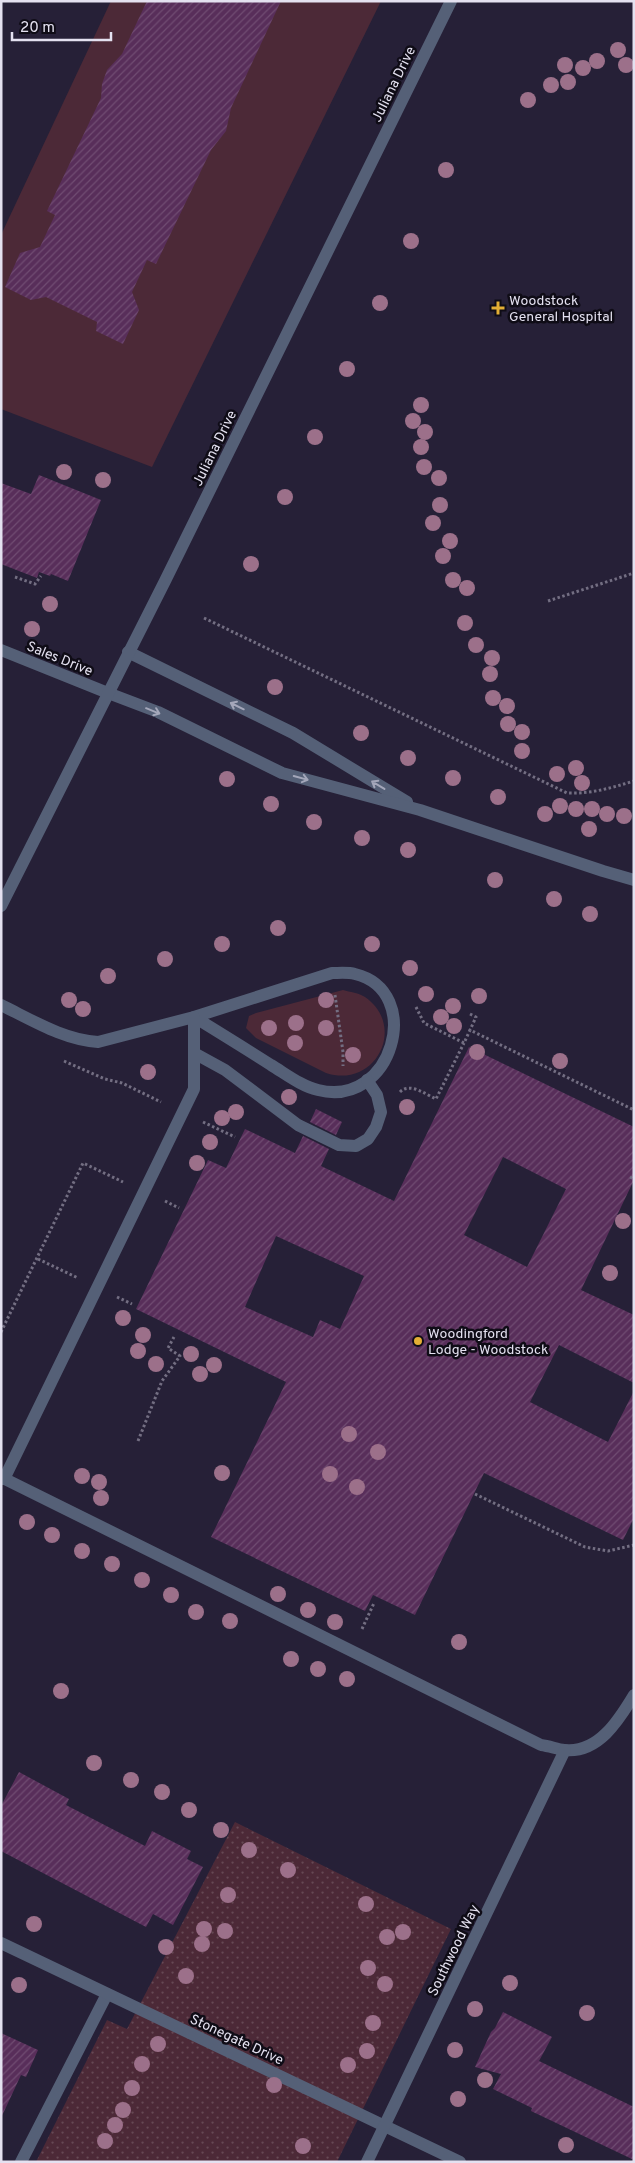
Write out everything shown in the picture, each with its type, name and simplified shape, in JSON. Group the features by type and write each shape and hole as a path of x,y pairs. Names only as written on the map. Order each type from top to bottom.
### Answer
{"street":[{"name":"Juliana Drive","path":"1,906 165,581 451,1"},
{"name":"Sales Drive","path":"1,650 158,712 282,773 420,810"},
{"path":"128,652 292,733 420,810 634,880"},
{"path":"1,1004 60,1033 84,1041 98,1042 194,1017 332,973 354,973 372,981 386,996 394,1016 394,1037 389,1057 376,1074 343,1093 318,1090 299,1082 194,1017"},
{"path":"194,1017 194,1089 3,1478 541,1745 565,1750 581,1749 596,1741 611,1730 634,1695"},
{"path":"194,1053 225,1070 298,1125 340,1145 356,1146 368,1139 376,1127 381,1112 377,1096 367,1080"},
{"name":"Southwood Way","path":"367,2162 565,1750"},
{"name":"Stonegate Drive","path":"1,1943 386,2125 460,2162"},
{"path":"21,2162 107,1994"}],"path":[{"path":"548,601 634,573"},
{"path":"15,577 34,584 41,576"},
{"path":"204,618 567,793 588,794 634,781"},
{"path":"332,973 343,1052 343,1093"},
{"path":"413,1001 424,1023 464,1043 476,1017 470,1014"},
{"path":"470,1030 634,1110"},
{"path":"62,1061 105,1079 122,1083 235,1137"},
{"path":"1,1332 83,1163 179,1208"},
{"path":"138,1441 162,1381 180,1356 168,1348 174,1337"},
{"path":"475,1494 585,1547 608,1551 634,1545"},
{"path":"352,1651 374,1602"}],"shaded area":[{"path":"111,1 381,1 152,467 1,409 1,235"},
{"path":"343,990 365,997 377,1009 384,1023 384,1038 380,1052 371,1064 359,1072 344,1076 326,1073 256,1038 246,1028 249,1016 256,1013"},
{"path":"235,1822 451,1929 337,2162 36,2162 107,2020 127,2029"}],"building":[{"path":"147,1 281,1 231,108 226,131 211,150 156,264 147,260 132,292 139,310 123,344 96,331 97,322 46,297 31,300 5,287 20,253 40,247 55,215 47,211 101,98 102,84 107,70 122,54"},
{"path":"39,475 101,500 68,581 51,574 50,576 39,572 37,578 1,564 1,483 31,494"},
{"name":"Woodingford Lodge - Woodstock","path":"469,1047 634,1127 634,1180 581,1290 634,1315 634,1383 559,1345 530,1402 608,1442 634,1391 634,1518 623,1540 484,1473 415,1615 373,1595 365,1611 211,1537 286,1382 136,1309 208,1160 226,1168 245,1129 295,1153 303,1136 329,1149 321,1166 394,1201","holes":["503,1157 566,1189 527,1267 464,1235","276,1236 364,1276 340,1329 320,1320 313,1337 245,1307"]},
{"path":"316,1109 342,1122 336,1135 310,1122"},
{"path":"19,1772 69,1799 66,1805 145,1846 152,1831 191,1851 187,1859 203,1867 173,1925 153,1914 146,1927 1,1851 1,1806"},
{"path":"503,2012 552,2037 539,2061 634,2107 634,2160 531,2111 532,2108 493,2089 501,2074 475,2067 491,2032"},
{"path":"1,2033 38,2050 26,2077 21,2075 1,2118"}],"place":[{"name":"Woodstock General Hospital","path":"498,308"},
{"name":"Woodingford Lodge - Woodstock","path":"418,1341"}]}
